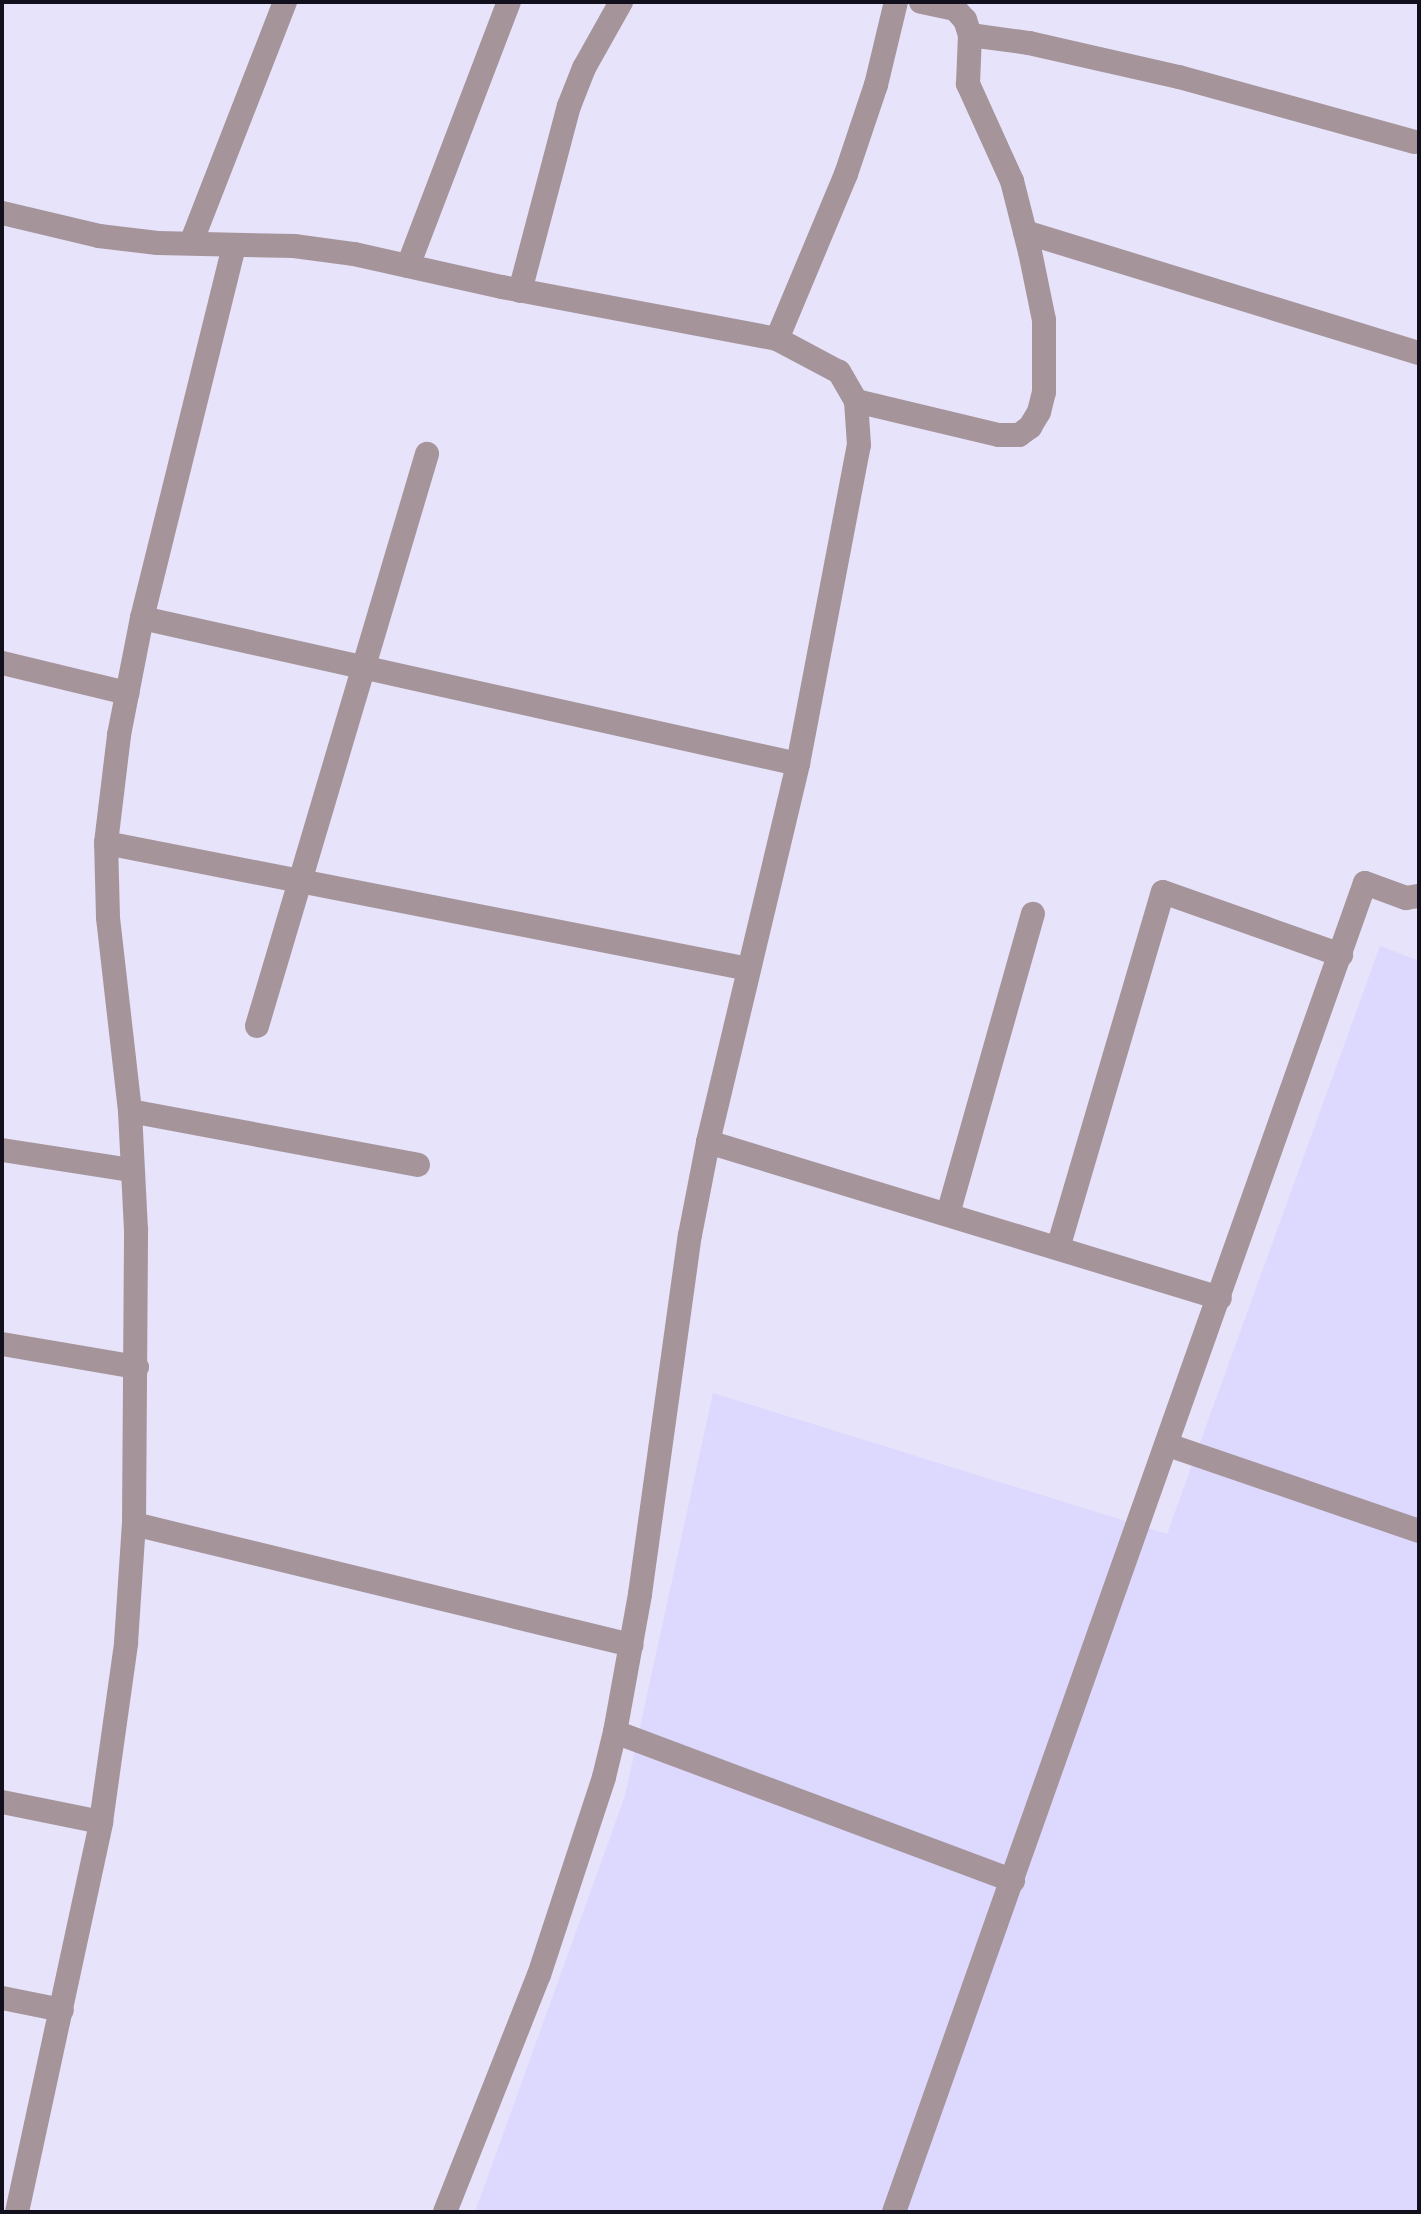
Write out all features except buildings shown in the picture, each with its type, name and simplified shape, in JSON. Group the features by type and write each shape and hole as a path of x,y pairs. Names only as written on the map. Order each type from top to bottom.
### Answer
{"street":[{"path":"191,243 285,2"},
{"path":"408,266 509,2"},
{"path":"520,291 569,106 584,68 621,2"},
{"path":"777,339 846,174 876,85 896,2"},
{"path":"856,401 999,435 1019,435 1030,427 1039,412 1044,392 1044,320 1012,181 968,84 970,35 957,6 921,2"},
{"path":"970,35 1029,43 1179,77 1415,142"},
{"path":"2,213 99,236 294,246 777,339 839,372 856,401 859,445 798,764 708,1142 690,1235 631,1645 615,1732 604,1777 539,1975 445,2212"},
{"path":"1025,232 1419,353"},
{"path":"17,2212 101,1822 126,1643 134,1524 137,1367 130,1111 108,917 106,843 127,693 142,618 234,245"},
{"path":"257,1026 427,454"},
{"path":"142,618 798,764"},
{"path":"2,663 127,693"},
{"path":"106,843 749,969"},
{"path":"894,2212 1365,883 1406,898 1419,896"},
{"path":"1058,1248 1163,892 1341,955"},
{"path":"948,1214 1033,914"},
{"path":"130,1111 418,1165"},
{"path":"708,1142 1220,1298"},
{"path":"2,1150 131,1170"},
{"path":"2,1344 137,1367"},
{"path":"1168,1445 1419,1531"},
{"path":"134,1524 631,1645"},
{"path":"615,1732 1013,1881"},
{"path":"2,1802 101,1822"},
{"path":"2,1998 62,2010"}],"shaded area":[{"path":"1380,946 1419,961 1419,2212 475,2212 625,1796 713,1393 1167,1534"}]}
